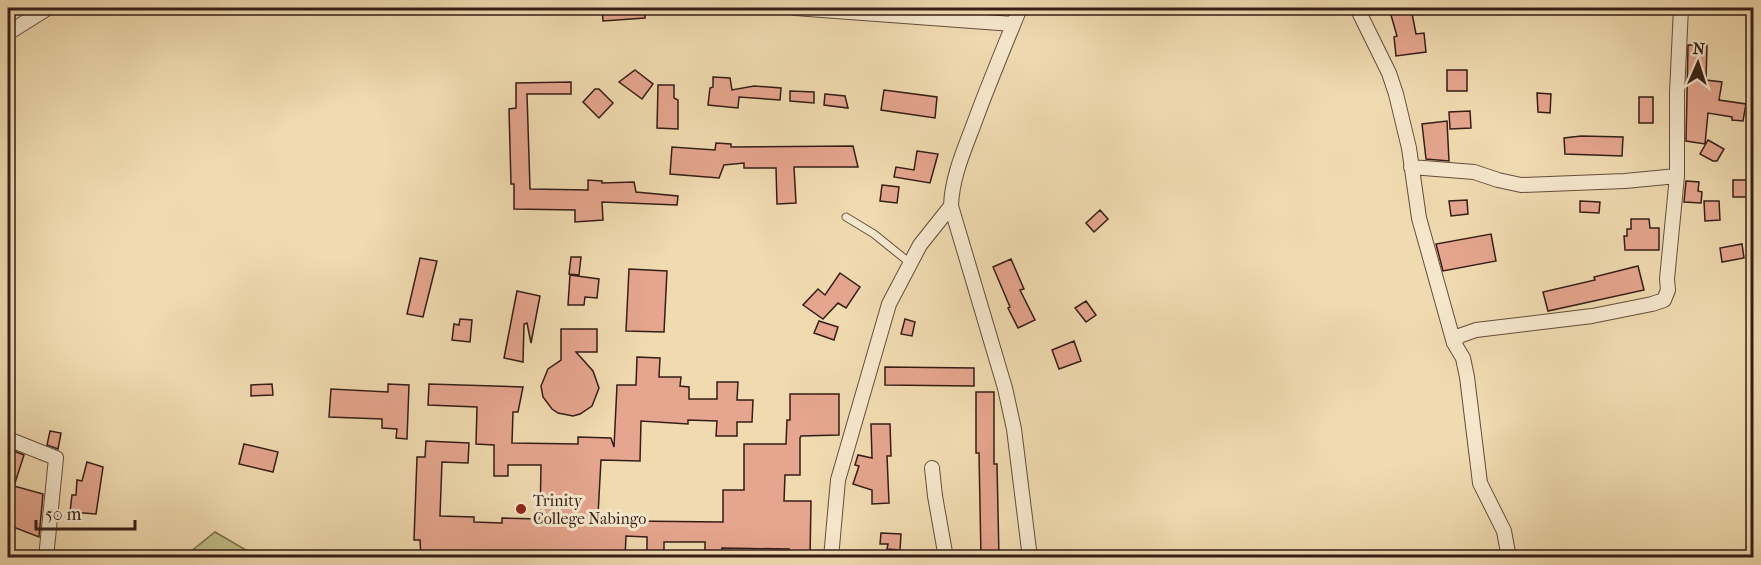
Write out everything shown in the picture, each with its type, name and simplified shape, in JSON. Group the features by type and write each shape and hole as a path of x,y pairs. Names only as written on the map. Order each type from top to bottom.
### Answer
{"street":[{"path":"8,33 48,8"},
{"path":"795,8 1013,24"},
{"path":"1020,8 957,171 951,206 1005,388 1014,429 1030,558"},
{"path":"1357,8 1389,73 1396,94 1419,218 1454,343 1463,358 1480,483 1504,531 1509,558"},
{"path":"1454,343 1459,336 1476,330 1592,316 1664,300 1668,290 1667,279 1677,176 1677,93 1681,8"},
{"path":"1411,167 1474,172 1521,185 1625,181 1677,176"},
{"path":"831,558 838,480 889,304 920,245 951,206"},
{"path":"8,439 56,458 46,558"},
{"path":"932,468 946,558"}],"lane":[{"path":"846,217 874,234 910,263"}],"shaded area":[{"path":"215,532 258,557 184,557"}],"building":[{"path":"602,8 641,8 645,10 645,18 603,21"},
{"path":"1389,8 1411,8 1416,34 1424,33 1426,52 1396,56 1394,37 1397,36"},
{"path":"1688,45 1707,45 1706,80 1722,82 1719,100 1746,104 1743,121 1708,113 1705,144 1686,141"},
{"path":"635,70 653,84 642,99 619,82"},
{"path":"1447,70 1467,70 1467,91 1447,91"},
{"path":"713,77 730,78 732,90 754,86 781,88 780,100 739,97 738,108 708,105"},
{"path":"571,82 571,94 527,94 530,189 588,190 588,180 602,181 602,183 634,182 636,192 678,196 677,205 602,202 603,220 575,222 575,210 514,209 509,109 516,108 516,83"},
{"path":"658,85 674,85 674,98 678,100 678,129 657,128"},
{"path":"595,89 599,89 613,103 599,118 583,102"},
{"path":"884,90 937,97 935,118 881,110"},
{"path":"790,91 814,92 814,103 790,101"},
{"path":"1537,93 1551,94 1550,113 1538,112"},
{"path":"825,94 845,96 848,108 824,105"},
{"path":"1639,97 1653,97 1653,123 1639,123"},
{"path":"1470,111 1471,128 1450,129 1449,112"},
{"path":"1447,121 1449,161 1426,159 1422,124"},
{"path":"1623,137 1622,156 1565,154 1564,138"},
{"path":"1708,140 1724,149 1717,161 1700,154"},
{"path":"716,143 731,144 731,147 853,146 858,167 794,167 796,203 777,204 776,168 744,168 744,163 724,165 719,178 670,174 672,147 715,150"},
{"path":"917,151 938,154 930,183 894,177 896,167 914,170"},
{"path":"1733,180 1750,180 1750,197 1733,197"},
{"path":"1686,181 1699,182 1698,191 1702,192 1701,203 1684,202"},
{"path":"882,185 899,187 897,203 880,201"},
{"path":"1467,200 1468,214 1451,216 1449,201"},
{"path":"1580,201 1600,202 1599,213 1580,212"},
{"path":"1704,201 1719,201 1720,220 1705,221"},
{"path":"1100,210 1108,219 1094,232 1086,223"},
{"path":"1631,219 1649,219 1650,228 1659,228 1659,250 1625,250 1624,236 1627,236 1627,229 1631,229"},
{"path":"1491,234 1496,261 1443,271 1436,244"},
{"path":"1742,244 1744,258 1722,262 1720,248"},
{"path":"571,257 581,257 579,275 569,274"},
{"path":"420,258 437,261 423,317 407,314"},
{"path":"1011,259 1024,289 1020,290 1035,320 1018,328 993,267"},
{"path":"1638,266 1644,290 1548,311 1543,292 1595,280 1594,277"},
{"path":"629,269 667,271 664,332 626,331"},
{"path":"840,273 860,287 846,308 838,303 823,319 803,305 818,289 825,295"},
{"path":"570,275 599,279 597,298 585,297 584,305 568,305"},
{"path":"517,291 540,296 531,343 527,323 524,324 523,362 504,358"},
{"path":"1086,301 1096,315 1086,322 1075,308"},
{"path":"460,319 472,320 470,342 452,340 454,324 459,325"},
{"path":"905,319 915,322 912,336 901,334"},
{"path":"819,321 838,327 834,340 814,333"},
{"path":"561,329 597,329 597,352 576,352 593,371 599,388 592,406 573,416 558,413 552,409 543,397 541,386 548,369 561,360"},
{"path":"1074,341 1081,361 1059,369 1052,350"},
{"path":"637,357 660,358 659,377 681,377 680,386 689,387 689,399 717,399 717,382 738,382 737,400 753,400 752,422 737,422 737,436 716,436 717,421 688,420 688,424 641,421 640,461 601,460 598,515 629,516 629,521 723,522 723,490 744,490 744,444 786,444 787,420 790,420 790,394 839,394 839,435 801,436 800,475 785,475 784,501 811,501 810,558 788,558 789,549 722,548 722,558 705,558 705,542 664,542 664,558 647,558 647,537 626,536 625,558 421,558 420,540 414,540 417,457 425,457 426,441 469,443 468,463 442,462 440,516 474,517 474,522 502,523 502,518 540,519 541,465 508,465 508,476 494,476 494,445 476,444 477,407 428,405 429,384 523,387 518,412 513,412 512,443 578,444 578,437 611,438 614,447 617,385 636,385"},
{"path":"885,367 974,368 974,386 885,385"},
{"path":"272,384 273,395 251,396 251,385"},
{"path":"388,384 409,385 407,439 396,438 397,429 382,428 382,419 329,417 331,389 388,392"},
{"path":"976,392 994,392 994,464 997,464 999,558 981,558 979,453 976,453"},
{"path":"871,424 890,424 891,456 887,456 889,503 872,504 872,490 853,484 859,466 855,465 858,455 872,458"},
{"path":"50,431 61,433 58,449 47,445"},
{"path":"244,444 278,452 273,472 239,464"},
{"path":"9,449 24,455 14,486 43,494 39,537 8,525"},
{"path":"87,462 103,467 96,514 70,512 72,495 76,495 77,480 82,481"},
{"path":"881,533 901,534 900,550 887,549 888,544 880,544"}],"place":[{"name":"Trinity College Nabingo","path":"521,509"}]}
